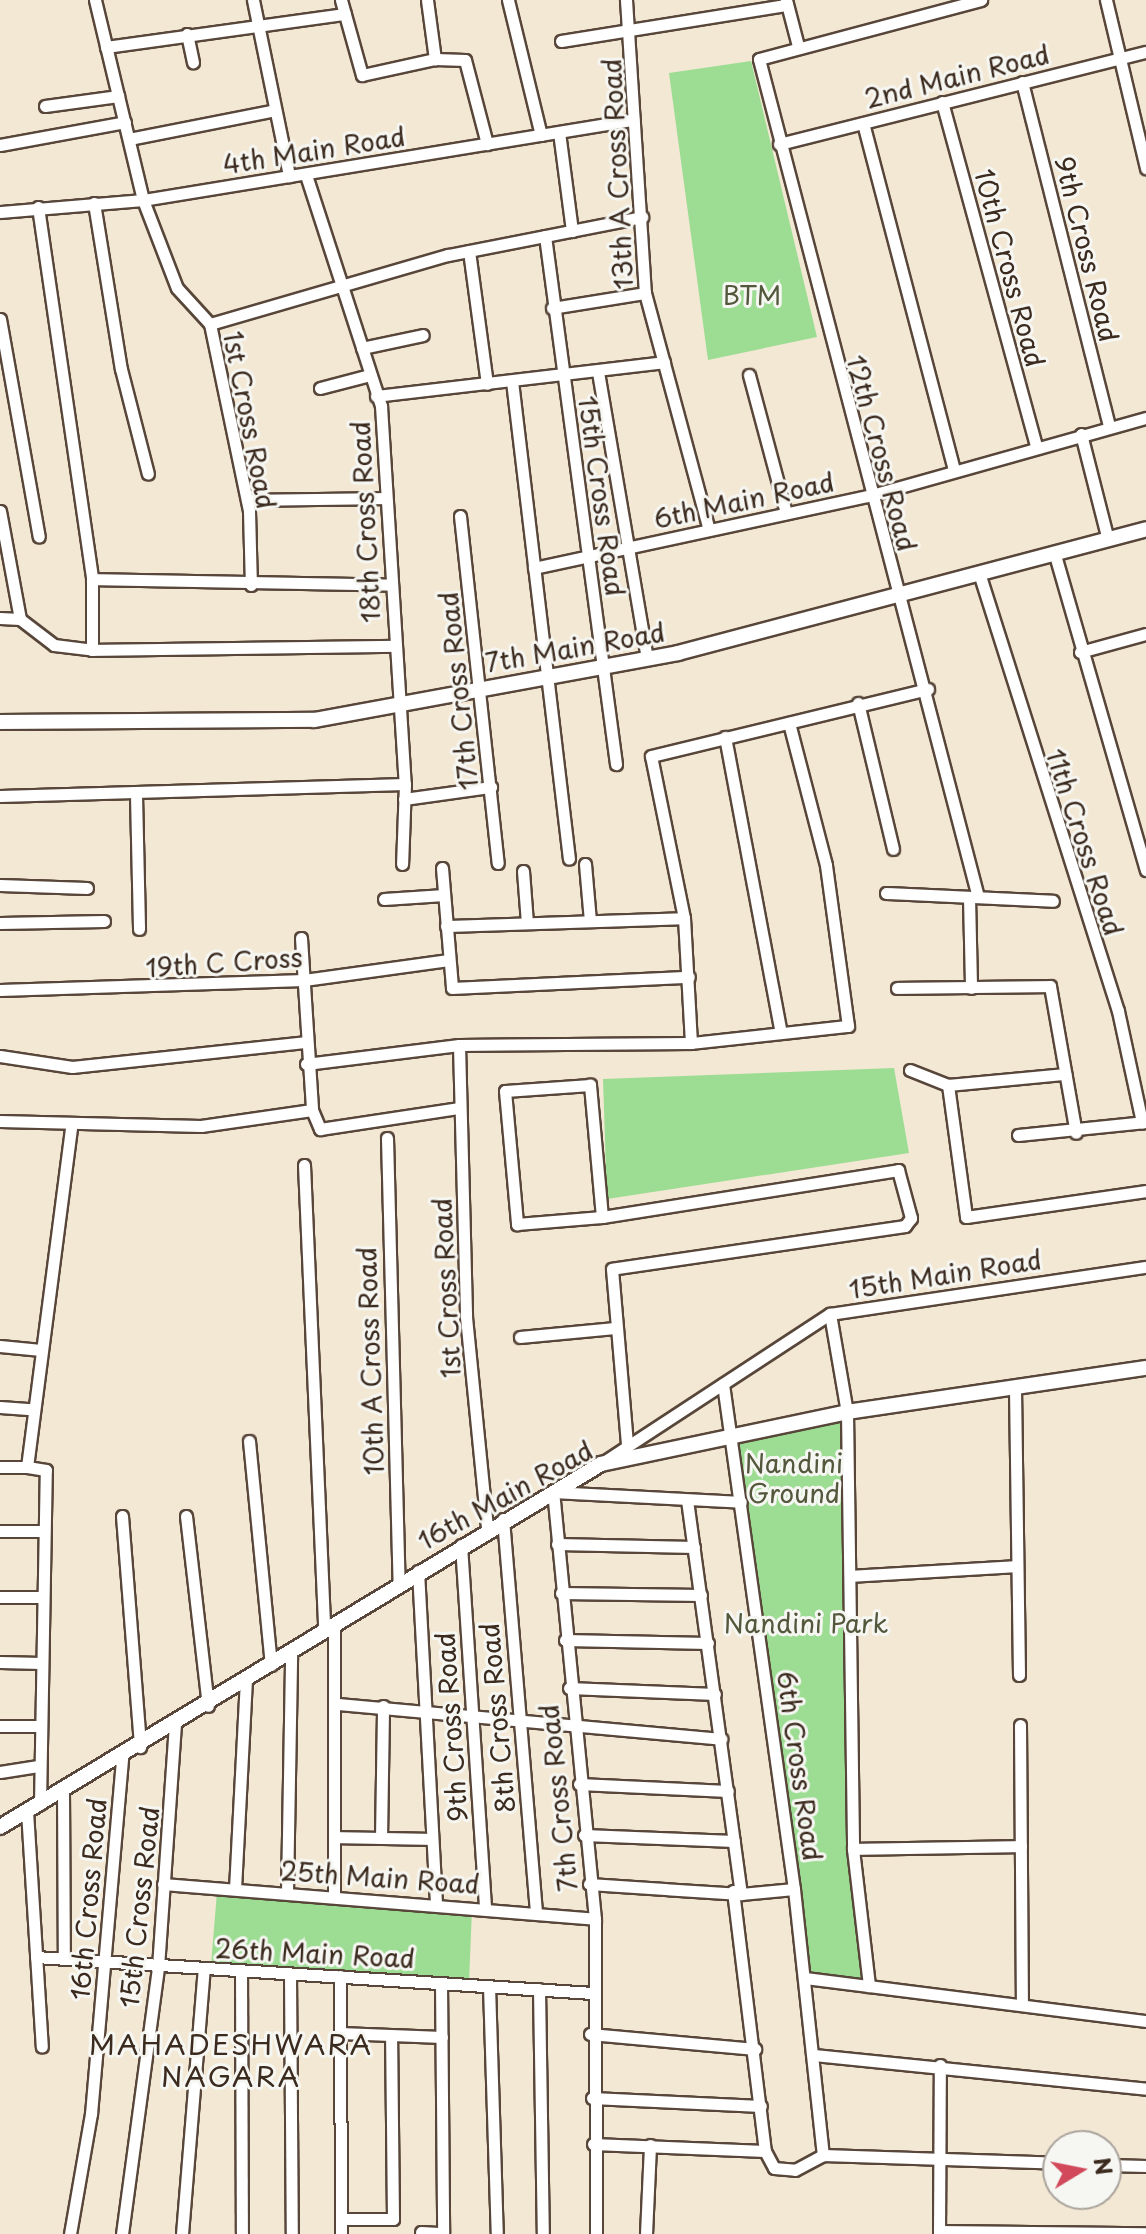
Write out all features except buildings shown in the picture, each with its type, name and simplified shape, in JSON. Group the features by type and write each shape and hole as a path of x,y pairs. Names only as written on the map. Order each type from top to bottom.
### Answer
{"street":[{"name":"1st Cross Road","path":"95,0 143,200 177,288 210,324 247,500 251,585"},
{"path":"253,0 289,176"},
{"path":"341,0 362,75 435,59 465,60 487,144"},
{"path":"427,0 435,59"},
{"path":"508,0 541,135"},
{"name":"13th A Cross Road","path":"626,0 631,34 645,293 709,530"},
{"path":"561,41 631,34 786,2 798,46 981,0"},
{"path":"1106,0 1146,168"},
{"path":"106,47 345,14"},
{"path":"187,34 193,62"},
{"name":"12th Cross Road","path":"798,46 759,59 868,496 928,689 974,897 971,988"},
{"name":"2nd Main Road","path":"779,144 1146,52"},
{"name":"9th Cross Road","path":"1022,82 1109,426"},
{"path":"45,106 118,96"},
{"name":"10th Cross Road","path":"942,102 1036,446"},
{"path":"129,139 275,110"},
{"name":"4th Main Road","path":"0,212 143,200 634,120"},
{"path":"0,145 125,122"},
{"path":"863,123 953,467"},
{"path":"559,132 572,231"},
{"name":"18th Cross Road","path":"306,175 376,396 405,784 402,864"},
{"path":"94,203 121,369 148,474"},
{"path":"38,207 92,579 92,650"},
{"path":"210,324 342,283 469,251 642,217"},
{"name":"15th Cross Road","path":"545,236 552,308 590,558 616,764"},
{"path":"469,251 487,384"},
{"path":"552,308 645,293"},
{"path":"0,319 39,537"},
{"path":"362,348 423,335"},
{"path":"376,396 563,377 664,362"},
{"path":"598,372 647,659"},
{"path":"320,388 370,375"},
{"path":"749,375 786,513"},
{"path":"512,381 544,680 569,859"},
{"name":"6th Main Road","path":"534,568 868,496 953,467 1146,418"},
{"path":"1081,434 1108,540"},
{"path":"247,500 386,498"},
{"path":"0,511 20,619"},
{"name":"17th Cross Road","path":"460,516 498,863"},
{"name":"7th Main Road","path":"0,722 314,720 481,687 605,669 980,576 1146,529"},
{"path":"1055,555 1080,652 1146,870"},
{"name":"11th Cross Road","path":"980,576 1118,1011 1144,1122"},
{"path":"92,579 251,585 391,585"},
{"path":"0,618 20,619 54,645 92,650 394,646"},
{"path":"1080,652 1146,634"},
{"path":"691,1043 684,918 651,756 858,703 928,689"},
{"path":"858,703 893,849"},
{"path":"306,1064 459,1045 691,1043 848,1026 826,865 789,723"},
{"path":"725,737 781,1032"},
{"path":"0,796 136,795 405,784"},
{"path":"404,799 491,787"},
{"path":"136,795 139,929"},
{"path":"585,864 590,921"},
{"path":"442,868 452,988 689,977"},
{"path":"523,871 527,923"},
{"path":"0,885 87,888"},
{"path":"886,893 1053,901"},
{"path":"384,899 444,895"},
{"path":"446,926 684,918"},
{"path":"0,923 104,921"},
{"path":"301,938 306,1064 312,1110 320,1129 459,1108"},
{"name":"19th C Cross","path":"0,990 304,980 449,960"},
{"path":"897,988 1050,986 1076,1133"},
{"path":"0,1056 72,1067 305,1042"},
{"name":"1st Cross Road","path":"459,1045 466,1317 487,1528"},
{"path":"910,1070 948,1085 1065,1074"},
{"path":"602,1217 590,1085 505,1091 514,1221 602,1217 898,1170 911,1218 905,1226 616,1266 610,1272 627,1445"},
{"path":"948,1085 966,1217 1146,1191"},
{"path":"0,1121 71,1126 201,1126 312,1110"},
{"path":"1018,1135 1076,1133 1144,1122"},
{"path":"27,1467 31,1409 71,1126"},
{"name":"10th A Cross Road","path":"387,1138 399,1583"},
{"path":"304,1165 329,1628 338,1704 334,1896"},
{"name":"15th Main Road","path":"601,1464 830,1314 1146,1267"},
{"path":"830,1314 847,1412 853,1849 869,1986"},
{"path":"520,1337 615,1328"},
{"path":"0,1346 41,1350"},
{"name":"16th Main Road","path":"0,1827 208,1707 461,1544 601,1464 847,1412 1146,1368"},
{"name":"6th Cross Road","path":"723,1384 794,1889 823,2155"},
{"path":"1015,1388 1019,1675"},
{"path":"0,1407 31,1409"},
{"path":"249,1441 271,1665"},
{"path":"0,1467 46,1470 37,1766 40,1804"},
{"path":"553,1492 741,1502"},
{"name":"7th Cross Road","path":"553,1492 573,1730 595,1919 590,2034 596,2234"},
{"path":"687,1500 728,1791 766,2155"},
{"path":"122,1516 140,1748"},
{"path":"186,1516 208,1707"},
{"name":"8th Cross Road","path":"503,1519 536,1913"},
{"path":"0,1531 44,1531"},
{"name":"9th Cross Road","path":"461,1544 485,1907"},
{"path":"557,1544 694,1547"},
{"path":"850,1576 1017,1566"},
{"path":"418,1571 427,1708 430,1839 436,1903"},
{"path":"561,1593 701,1595"},
{"path":"0,1597 42,1597"},
{"path":"565,1640 708,1643"},
{"path":"287,1892 291,1654"},
{"path":"0,1662 41,1663"},
{"path":"235,1889 246,1682"},
{"path":"569,1688 715,1694"},
{"path":"338,1704 427,1708 573,1730 721,1739"},
{"path":"381,1838 383,1706"},
{"path":"1020,1725 1022,2005"},
{"path":"0,1726 38,1726"},
{"name":"15th Cross Road","path":"122,2234 158,1967 175,1726"},
{"name":"16th Cross Road","path":"70,2234 105,1964 122,1758"},
{"path":"0,1772 37,1766"},
{"path":"579,1784 728,1791"},
{"path":"63,1791 64,1959"},
{"path":"27,1811 42,2047"},
{"path":"584,1835 734,1841"},
{"path":"335,1837 430,1839"},
{"path":"853,1849 1021,1846"},
{"name":"25th Main Road","path":"163,1884 436,1903 595,1919"},
{"path":"589,1884 737,1893 794,1889"},
{"name":"26th Main Road","path":"36,1957 105,1964 592,1993"},
{"path":"182,2234 204,1969"},
{"path":"241,1970 242,2234"},
{"path":"290,1974 292,2234"},
{"path":"340,1976 341,2234"},
{"path":"805,1978 1146,2021"},
{"path":"421,2232 443,2234 441,1983"},
{"path":"489,1986 498,2234"},
{"path":"539,1989 543,2234"},
{"path":"340,2033 442,2037"},
{"path":"590,2034 755,2049"},
{"path":"341,2219 393,2219 391,2037"},
{"path":"814,2055 940,2065 1146,2089"},
{"path":"940,2065 939,2232 1146,2233"},
{"path":"592,2098 761,2106"},
{"path":"593,2144 650,2145 766,2155 795,2170 823,2155 1042,2162"},
{"path":"646,2234 650,2145"},
{"path":"1122,2165 1146,2166"}],"green space":[{"name":"BTM","path":"751,61 817,337 708,360 669,73"},
{"path":"894,1068 909,1153 607,1199 603,1079"},
{"name":"Nandini Park","path":"842,1417 864,1981 810,1973 738,1439"},
{"path":"217,1892 472,1910 469,1982 211,1965"}],"district":[{"name":"MAHADESHWARA NAGARA","path":"231,2060"}],"park label":[{"name":"Nandini Ground","path":"794,1478"}]}
